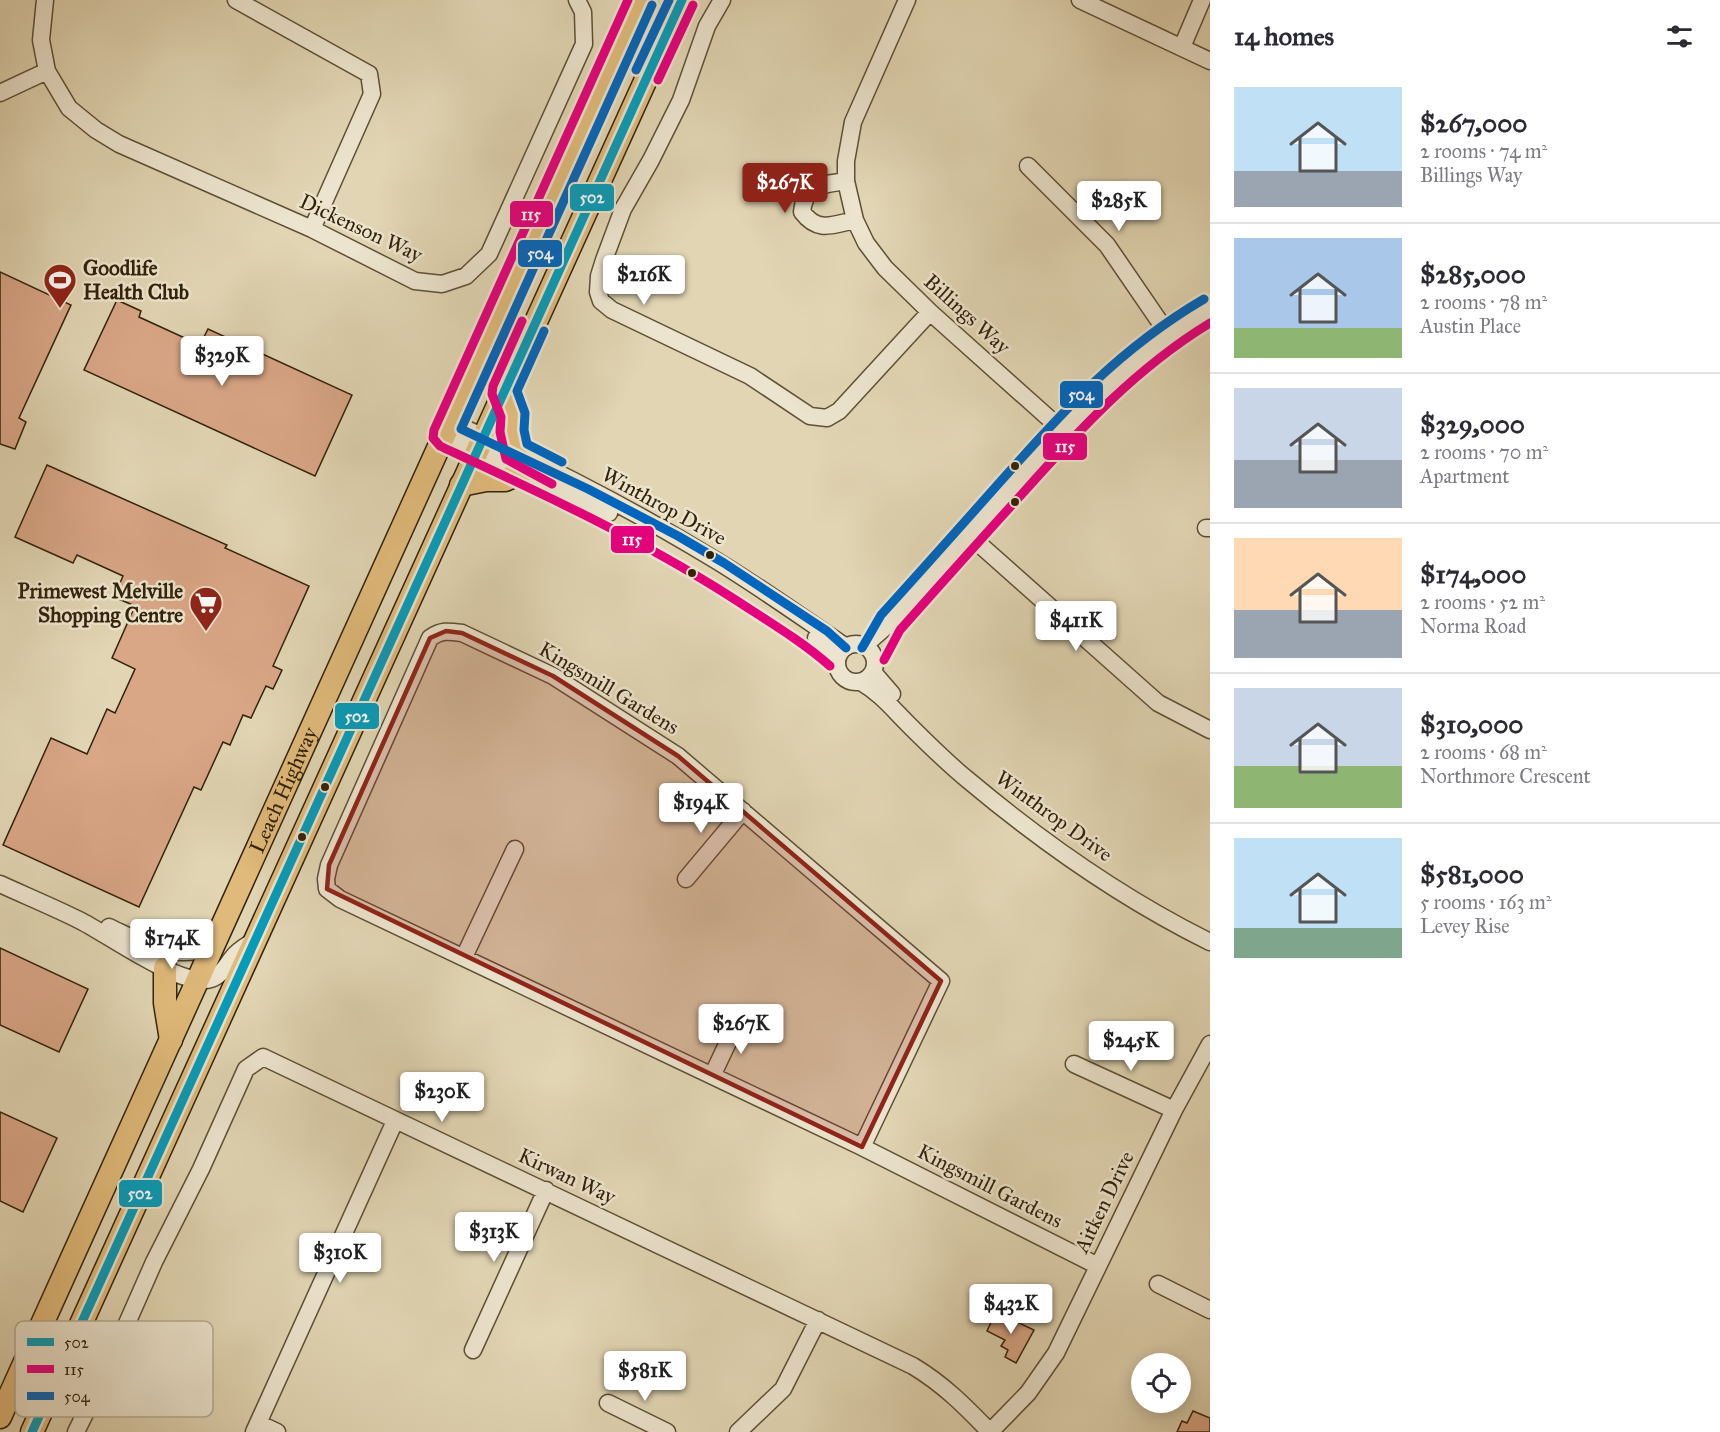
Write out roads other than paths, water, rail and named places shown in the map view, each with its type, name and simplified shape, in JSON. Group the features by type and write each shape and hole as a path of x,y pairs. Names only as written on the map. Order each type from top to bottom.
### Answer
{"highway":[{"path":"606,74 615,28 627,0"},
{"name":"Leach Highway","path":"44,1321 641,0"},
{"name":"Leach Highway","path":"82,1321 682,0"},
{"path":"462,485 486,480 505,480 519,462 512,431 513,415 504,391"},
{"path":"165,968 165,1003 171,1040"},
{"name":"Leach Highway","path":"0,1417 15,1384"},
{"name":"Leach Highway","path":"32,1432 39,1417"}],"street":[{"name":"Dickenson Way","path":"45,0 41,40 47,70 69,108 96,130 119,144 312,229 415,281 442,284 466,276 489,254 584,44 583,12 577,0"},
{"path":"236,0 369,75 372,94 312,229"},
{"path":"722,0 707,26 681,100 623,209 599,276 598,292 601,301 612,310 750,376 810,416 827,418 839,411 930,312"},
{"name":"Billings Way","path":"906,0 853,122 846,161 846,181 855,220 866,243 885,268 930,312 1062,430"},
{"path":"1080,0 1210,61"},
{"path":"1182,47 1202,0"},
{"path":"0,93 47,70"},
{"path":"1028,165 1107,244 1168,334"},
{"path":"846,181 821,185 808,191 803,199 802,212 809,222 822,227 855,220"},
{"path":"868,650 1062,430 1114,377 1168,334 1210,309"},
{"name":"Winthrop Drive","path":"448,429 519,462 672,546 820,641 842,652"},
{"path":"969,535 1158,703 1210,730"},
{"name":"Kingsmill Gardens","path":"862,1146 940,981 678,756 553,676 462,633 438,632 430,638 328,865 327,889 340,899 862,1146 1098,1266"},
{"path":"852,645 868,650 875,660 867,677 849,681 840,674 837,662 842,652 852,645"},
{"name":"Winthrop Drive","path":"867,677 892,694 973,770 1062,841 1159,902 1210,930"},
{"name":"Winthrop Drive","path":"867,677 916,732 966,779 1051,846 1155,912 1210,942"},
{"path":"686,879 743,811"},
{"path":"464,957 516,849"},
{"path":"0,884 82,921 130,951 165,968 198,980 217,976 234,956 255,939"},
{"path":"82,921 105,926 149,946 172,953 187,953 213,948"},
{"path":"713,1074 738,1021"},
{"name":"Aitken Drive","path":"990,1432 1028,1393 1056,1353 1174,1110 1210,1044"},
{"name":"Kirwan Way","path":"128,1321 246,1069 263,1057 913,1366 934,1378 954,1395 990,1432"},
{"path":"1074,1064 1174,1110"},
{"path":"277,1432 256,1427 395,1121"},
{"path":"473,1350 546,1190"},
{"path":"1158,1284 1210,1310"},
{"path":"738,1432 783,1389 818,1320"},
{"path":"608,1403 667,1432"},
{"name":"Kirwan Way","path":"76,1432 83,1417"}],"place":[{"name":"Goodlife Health Club","path":"60,309"},
{"name":"Primewest Melville Shopping Centre","path":"206,632"}]}
